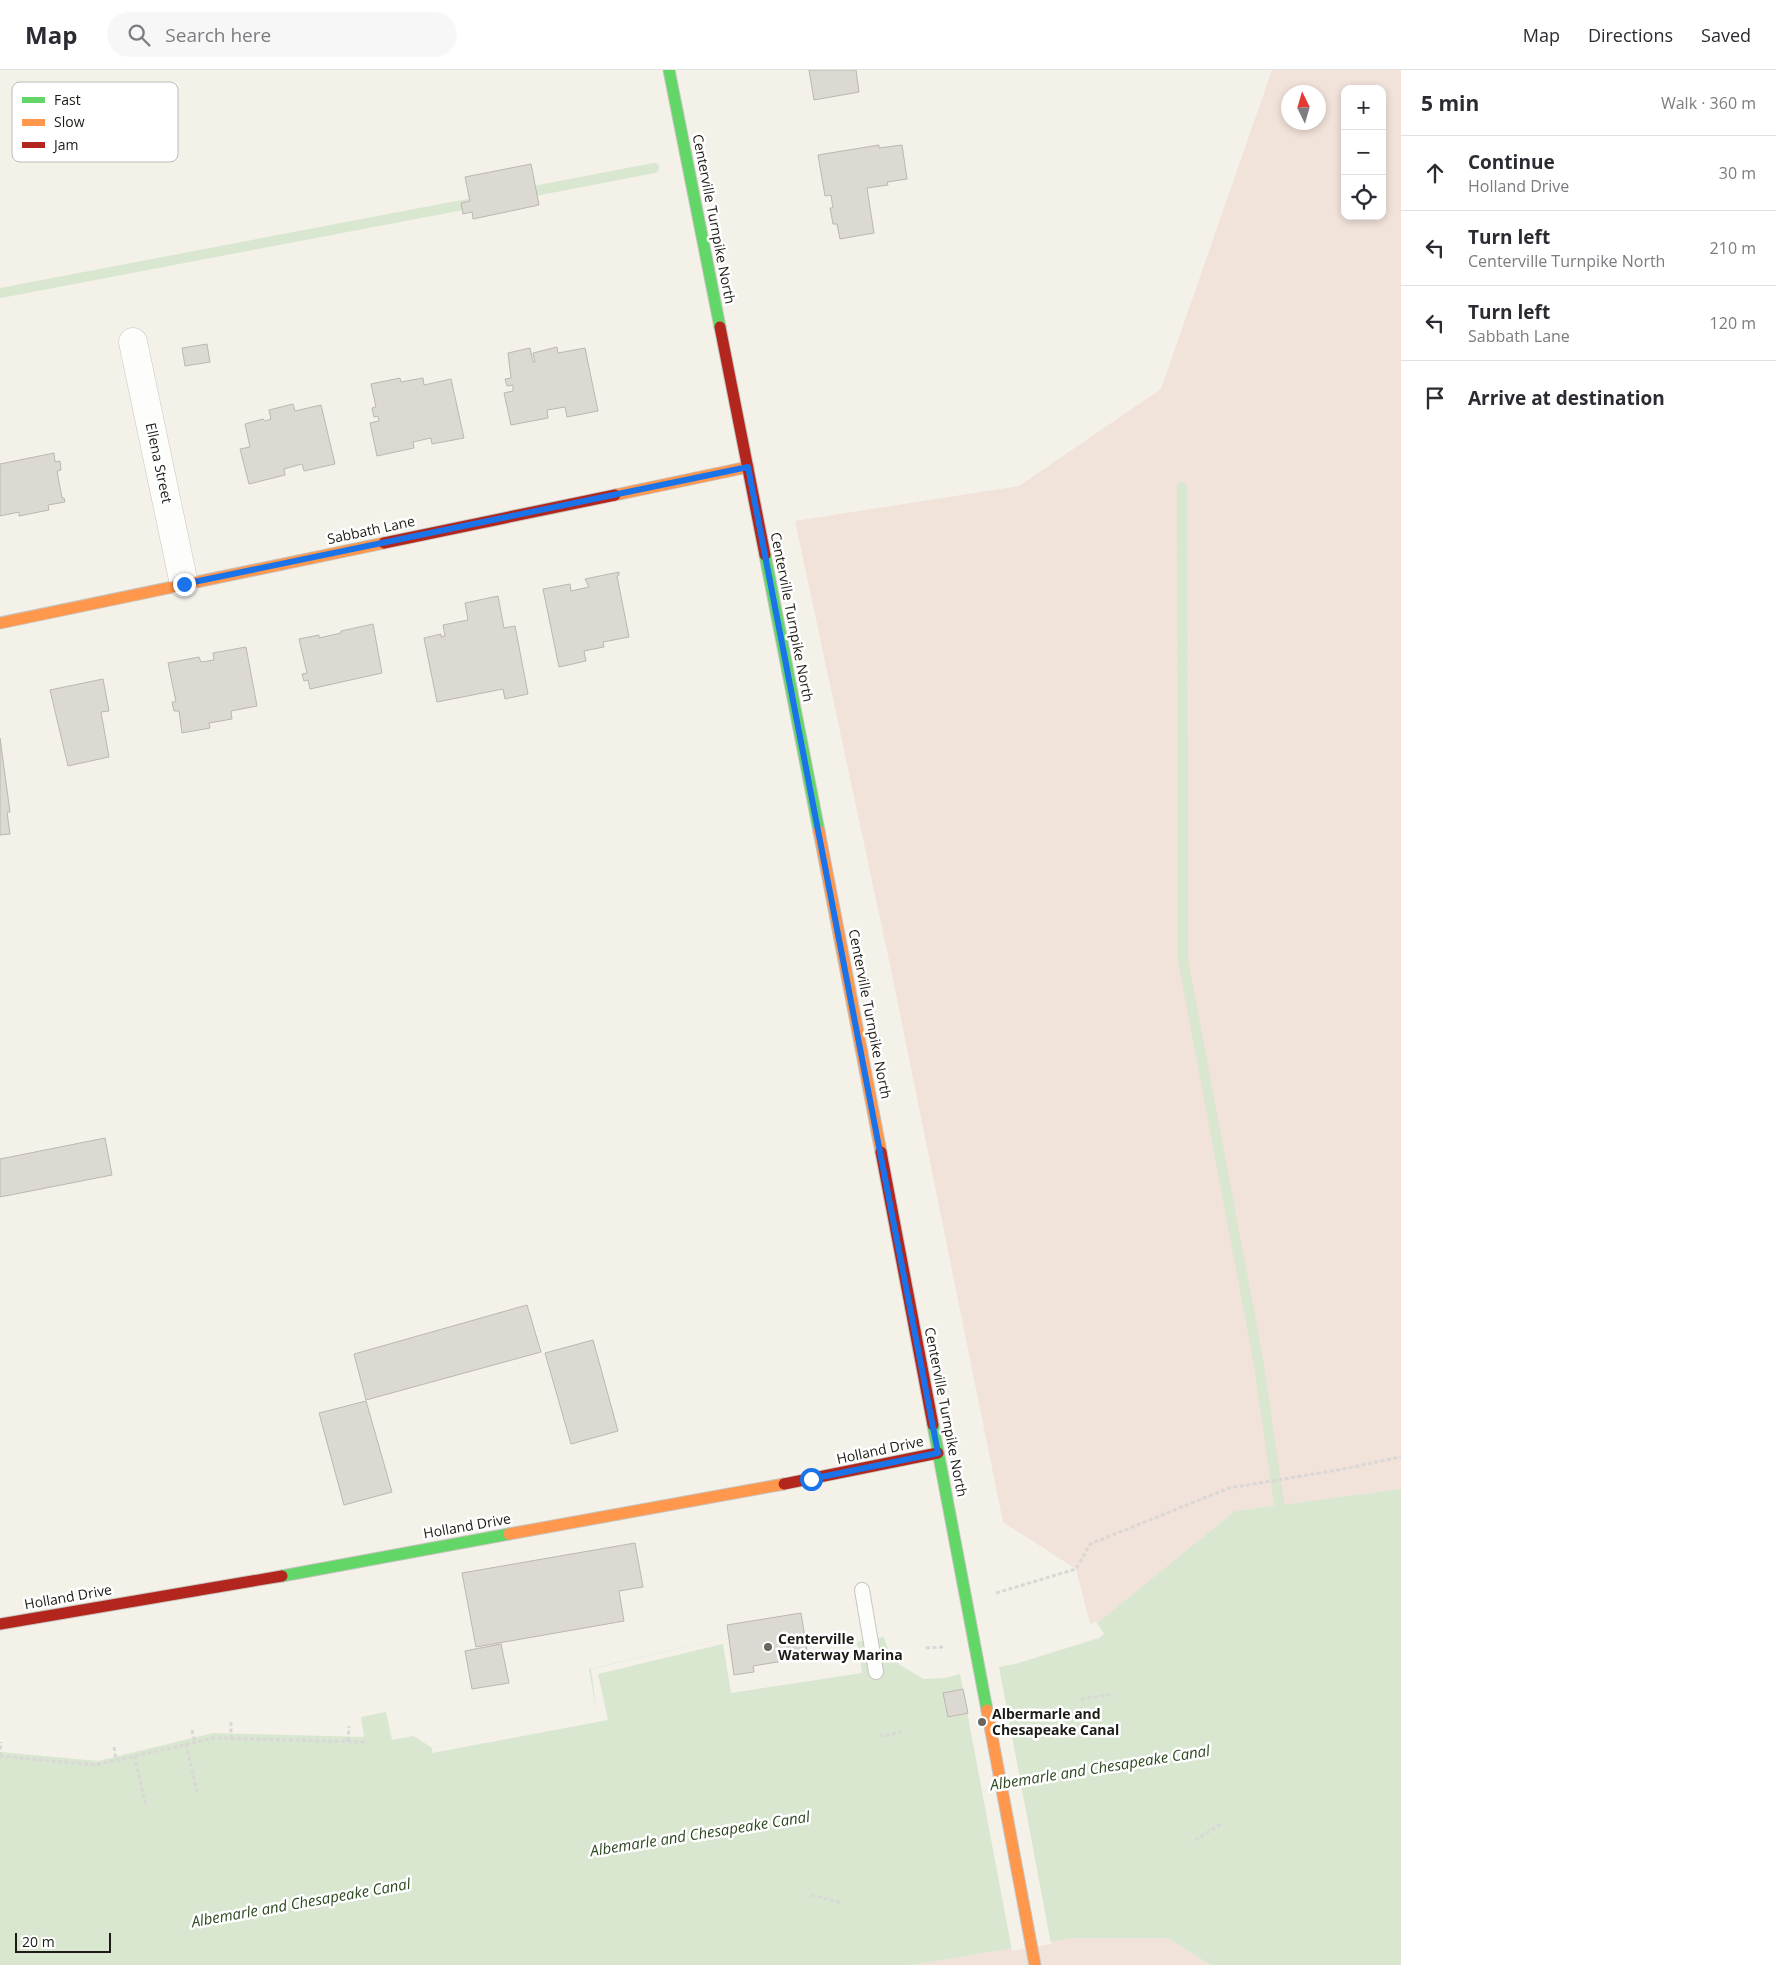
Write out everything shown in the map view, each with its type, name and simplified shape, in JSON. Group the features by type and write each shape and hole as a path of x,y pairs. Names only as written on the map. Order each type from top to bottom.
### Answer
{"main road":[{"name":"Centerville Turnpike North","path":"669,70 748,467 978,1658 1035,1965"},
{"name":"Sabbath Lane","path":"0,622 748,467"},
{"name":"Holland Drive","path":"0,1624 270,1578 845,1473 938,1453"}],"street":[{"name":"Ellena Street","path":"133,342 184,584"}],"lane":[{"path":"862,1590 876,1672"}],"path":[{"path":"967,1601 1076,1569 1090,1544 1229,1488 1310,1475 1401,1457"},
{"path":"926,1648 943,1645"},
{"path":"1081,1699 1114,1694"},
{"path":"231,1722 232,1738"},
{"path":"348,1741 349,1726"},
{"path":"192,1730 195,1742"},
{"path":"879,1736 903,1732"},
{"path":"1,1742 0,1756 96,1765 214,1738 365,1742"},
{"path":"186,1744 197,1792"},
{"path":"114,1747 116,1760"},
{"path":"134,1756 146,1806"},
{"path":"1195,1840 1220,1824"},
{"path":"811,1895 842,1903"}],"shaded area":[{"path":"1272,70 1401,70 1401,1489 1235,1511 1091,1628 1076,1569 1003,1522 893,979 795,521 1019,486 1161,389"},
{"path":"1073,1938 1167,1938 1211,1965 911,1965"}],"water":[{"name":"Albermarle and Chesapeake Canal","path":"1401,1489 1401,1965 1211,1965 1167,1938 1073,1938 911,1965 0,1965 0,1749 92,1757 226,1730 363,1733 361,1717 386,1712 392,1740 414,1736 432,1748 597,1715 589,1669 729,1637 734,1675 859,1655 857,1642 884,1637 915,1667 948,1673 1091,1628 1235,1511"}],"pier":[{"path":"1096,1621 1104,1634 1099,1638 1015,1664 999,1667 1051,1944 1012,1951 960,1674 945,1678 924,1679 900,1665 888,1649 883,1635 916,1665 948,1670 1090,1625"},
{"path":"729,1637 734,1675 753,1669 860,1655 862,1673 731,1693 723,1644 598,1674 608,1720 432,1753 432,1748 597,1715 591,1669"},
{"path":"360,1727 363,1727 364,1737 213,1733 98,1761 0,1752 0,1746 92,1754 191,1732 226,1728 361,1731"}],"building":[{"path":"809,70 856,70 859,92 814,100"},
{"path":"879,145 879,148 902,145 907,179 887,182 888,185 867,188 874,233 840,239 837,224 833,224 830,208 833,208 831,195 825,196 818,155"},
{"path":"531,164 539,205 473,219 472,212 463,214 461,203 470,201 465,177"},
{"path":"207,344 210,362 185,366 182,348"},
{"path":"557,347 558,353 585,348 598,411 567,417 565,407 547,410 548,418 511,425 504,393 513,391 513,385 507,386 505,379 511,378 508,353 530,348 533,362 535,362 533,353"},
{"path":"400,378 401,382 423,378 424,385 451,379 464,438 432,444 431,438 413,442 414,448 377,456 370,423 379,421 378,416 374,417 372,408 376,407 371,384"},
{"path":"293,404 295,411 321,405 335,464 304,471 302,464 284,469 285,475 249,484 240,449 250,447 245,424 263,419 265,421 271,419 269,410"},
{"path":"54,453 55,462 60,461 61,470 57,471 62,498 64,498 65,502 48,505 49,510 19,516 19,512 0,516 0,464"},
{"path":"619,572 617,576 629,637 603,642 604,647 584,651 586,661 559,667 543,589 570,584 571,591 589,587 585,579"},
{"path":"498,596 504,628 515,626 528,694 505,699 503,689 437,702 424,638 441,634 441,637 445,636 443,625 468,620 465,603"},
{"path":"373,624 382,673 310,689 308,680 304,681 302,674 307,673 299,639 319,635 319,638"},
{"path":"246,647 257,706 231,711 232,719 209,723 210,728 182,733 179,711 174,711 172,702 176,702 168,663 199,657 201,662 214,660 213,653"},
{"path":"103,679 109,711 101,712 109,757 68,766 50,690"},
{"path":"0,738 10,812 7,812 10,834 0,835"},
{"path":"105,1138 112,1175 0,1197 0,1159"},
{"path":"527,1305 541,1352 366,1400 354,1354"},
{"path":"593,1340 618,1431 571,1444 545,1353"},
{"path":"366,1401 392,1492 344,1505 319,1413"},
{"path":"635,1543 643,1587 619,1591 624,1621 476,1647 462,1573"},
{"name":"Centerville Waterway Marina","path":"801,1613 808,1657 753,1666 754,1672 734,1675 727,1625"},
{"path":"501,1644 509,1683 472,1689 465,1651"},
{"path":"963,1689 968,1713 948,1717 943,1693"}],"waterway":[{"path":"524,193 654,168"},
{"path":"0,293 473,203"},
{"path":"1182,487 1183,960 1258,1359 1281,1517"}],"traffic: fast":[{"path":"669,70 720,327"},
{"path":"765,555 819,831"},
{"path":"933,1425 987,1710"},
{"path":"282,1576 509,1534"}],"traffic: slow":[{"path":"615,495 748,467"},
{"path":"0,623 384,543"},
{"path":"819,831 881,1152"},
{"path":"509,1534 784,1484"},
{"path":"987,1710 1035,1965"}],"traffic: jam":[{"path":"720,327 765,555"},
{"path":"384,543 615,495"},
{"path":"881,1152 933,1425"},
{"path":"784,1484 938,1453"},
{"path":"0,1624 282,1576"}],"place":[{"name":"Centerville Waterway Marina","path":"768,1647"},
{"name":"Albermarle and Chesapeake Canal","path":"982,1722"}],"route":[{"path":"184,584 748,467 938,1453 811,1479"}],"water label":[{"name":"Albemarle and Chesapeake Canal","path":"1100,1768"},
{"name":"Albemarle and Chesapeake Canal","path":"700,1834"},
{"name":"Albemarle and Chesapeake Canal","path":"301,1903"}]}
